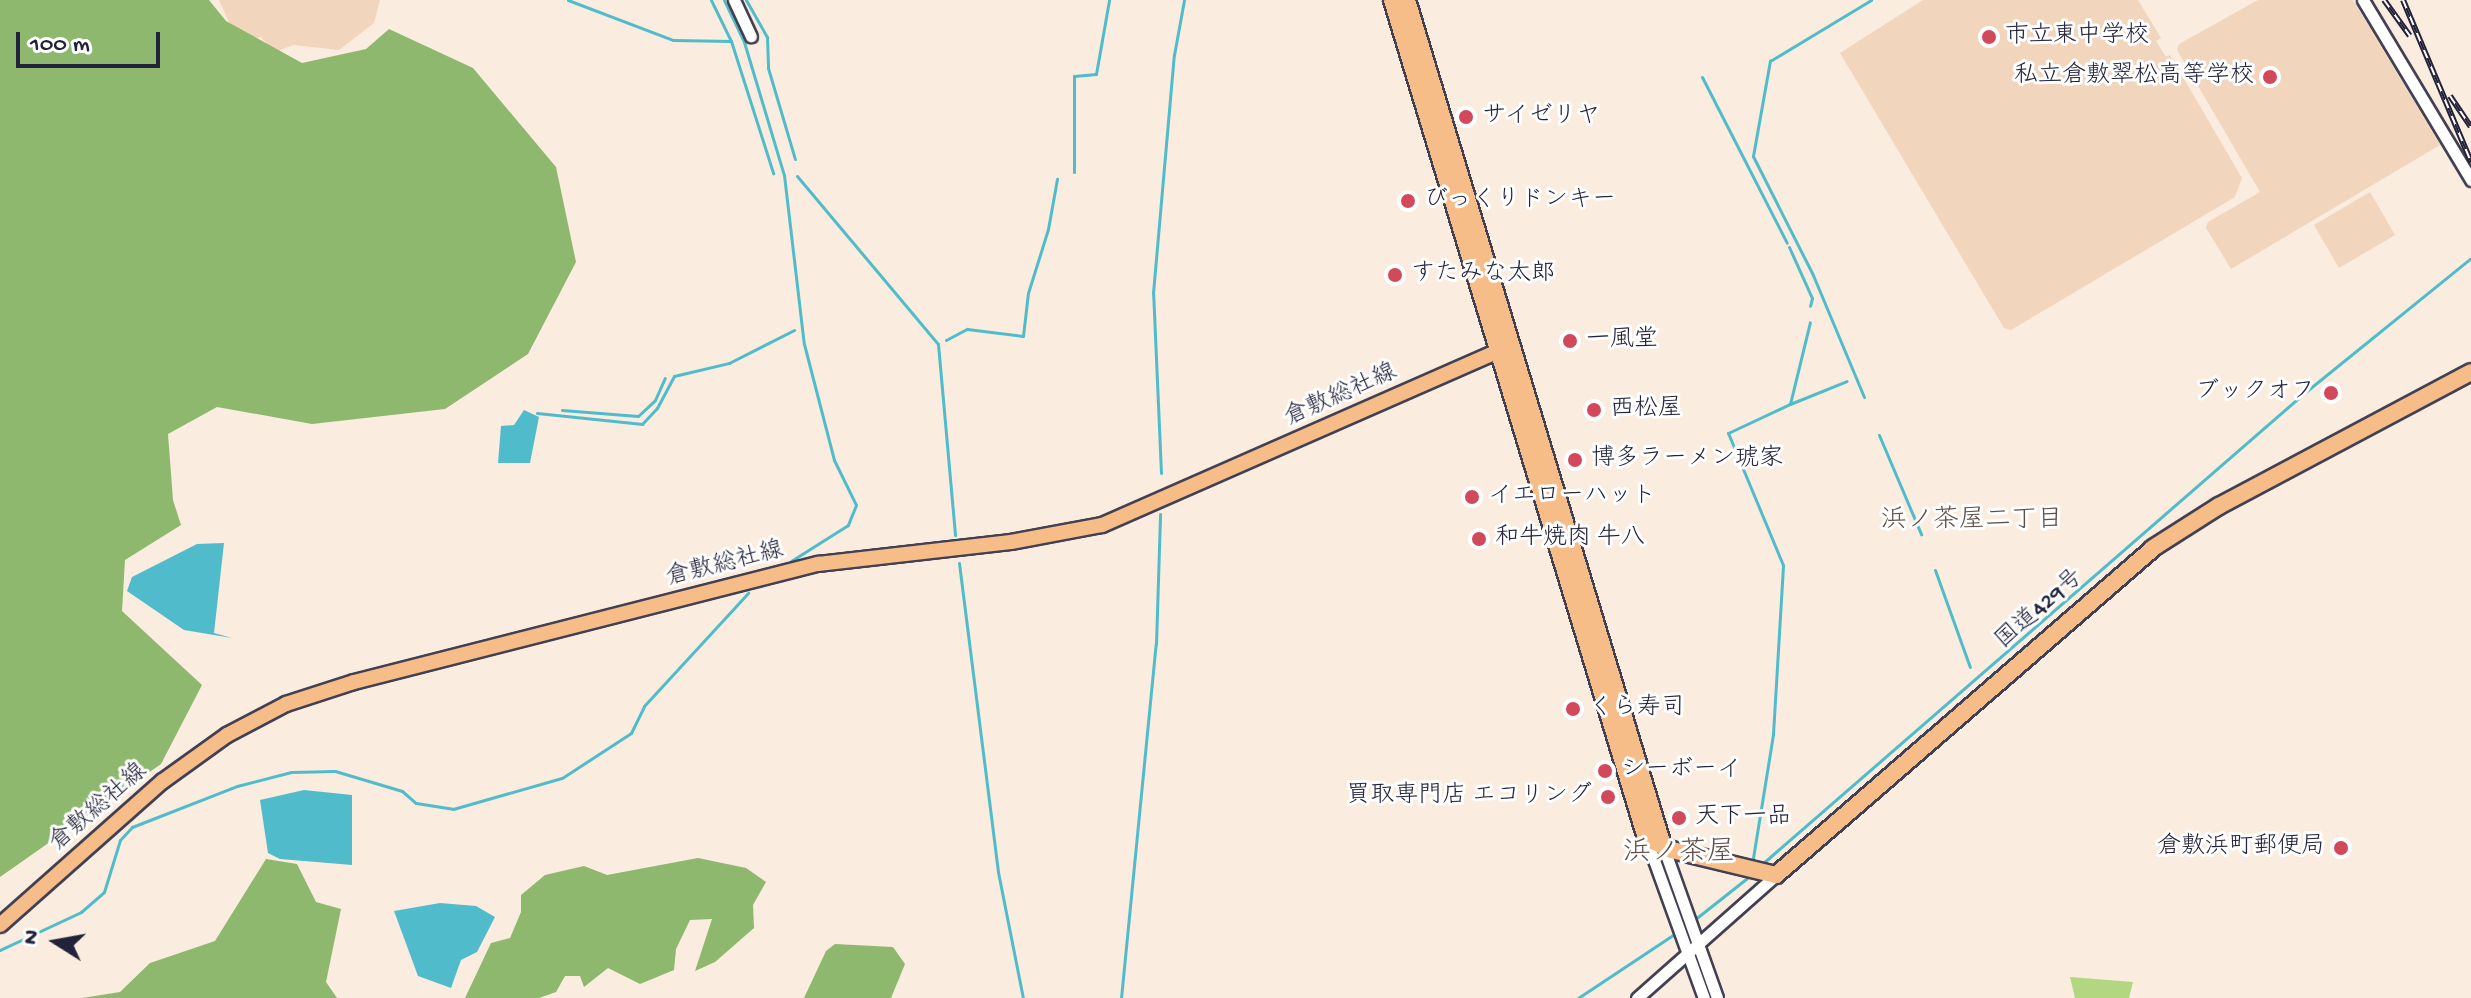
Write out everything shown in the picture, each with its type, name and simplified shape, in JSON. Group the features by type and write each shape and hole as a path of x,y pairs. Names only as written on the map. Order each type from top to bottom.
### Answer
{"highway":[{"path":"1392,0 1663,846"},
{"path":"1407,0 1646,838 1663,846 1776,875"},
{"name":"国道429号","path":"1776,875 2153,548 2219,506 2471,372"}],"main road":[{"name":"倉敷総社線","path":"0,925 163,781 227,735 286,704 354,682 818,564 1011,542 1102,525 1505,348"}],"street":[{"path":"734,0 751,36"},
{"path":"2363,0 2471,180"},
{"path":"1646,838 1704,998"},
{"path":"1663,846 1717,998"},
{"path":"1637,998 1776,875"}],"shaded area":[{"path":"219,0 380,0 374,23 339,50 294,45 274,52 261,37 244,41 232,29"},
{"path":"1923,0 2138,0 2161,38 2156,41 2166,57 2170,55 2242,178 2235,197 2011,330 2004,328 1840,53"},
{"path":"2258,0 2353,0 2440,145 2231,269 2206,228 2208,222 2260,192 2177,50 2179,44"},
{"path":"2370,192 2395,235 2339,268 2314,225"}],"green space":[{"path":"0,0 209,0 226,21 302,63 366,49 389,29 473,68 556,167 576,262 528,354 445,409 312,424 217,407 168,434 173,500 181,525 125,560 122,611 202,685 161,764 0,877"},
{"path":"698,858 746,868 766,882 753,905 754,928 715,962 695,971 712,919 690,920 676,949 674,970 640,984 608,968 584,987 580,976 565,976 556,992 539,998 465,998 491,943 510,938 521,912 521,895 545,875 584,866 607,875"},
{"path":"266,859 297,864 316,902 341,909 326,982 337,998 82,998 120,992 150,963 215,941"},
{"path":"835,944 893,947 905,964 891,998 804,998 826,951"},
{"path":"2070,977 2133,982 2129,998 2075,998"}],"water":[{"path":"524,410 539,417 530,463 498,463 501,426 514,425"},
{"path":"224,543 214,633 232,638 184,630 127,591 132,577 197,544"},
{"path":"304,790 352,795 352,865 280,859 268,853 260,800"},
{"path":"440,903 476,906 495,917 477,952 461,960 451,988 418,976 394,911"}],"waterway":[{"path":"568,0 673,40 731,41"},
{"path":"711,0 731,41 773,173"},
{"path":"724,0 744,42 784,175 804,344 834,460 856,505 848,525 791,561"},
{"path":"746,0 767,37 768,68 795,159"},
{"path":"1074,172 1074,76 1096,74 1109,0"},
{"path":"1161,473 1153,293 1174,55 1184,0"},
{"path":"1864,397 1813,275 1753,156 1770,61 1871,0"},
{"path":"1702,77 1787,243"},
{"path":"797,176 938,344 955,535"},
{"path":"946,340 967,329 1023,336 1028,293 1048,229 1057,179"},
{"path":"1789,247 1812,298 1810,306"},
{"path":"1762,864 2303,394 2471,258"},
{"path":"1753,858 1773,734 1783,565 1728,433 1790,404 1810,322"},
{"path":"537,413 642,424 657,408 674,376 729,363 794,330"},
{"path":"562,410 638,416 655,400 665,378"},
{"path":"1790,404 1847,381"},
{"path":"1879,435 1921,534"},
{"path":"1121,998 1156,644 1160,514"},
{"path":"959,563 998,872 1023,998"},
{"path":"1935,570 1970,667"},
{"path":"0,950 81,912 104,892 120,840 132,827 237,786 291,772 335,771 402,791 416,803 453,809 562,778 631,733 644,706 748,593"},
{"path":"1694,920 1751,875"},
{"path":"1578,998 1688,925"}],"railway":[{"path":"2384,0 2410,36"},
{"path":"2403,0 2471,162"},
{"path":"2450,96 2471,127"}],"place":[{"name":"市立東中学校","path":"1989,37"},
{"name":"私立倉敷翠松高等学校","path":"2270,77"},
{"name":"サイゼリヤ","path":"1466,117"},
{"name":"びっくりドンキー","path":"1408,201"},
{"name":"すたみな太郎","path":"1395,275"},
{"name":"一風堂","path":"1570,341"},
{"name":"ブックオフ","path":"2331,393"},
{"name":"西松屋","path":"1594,410"},
{"name":"博多ラーメン琥家","path":"1575,460"},
{"name":"イエローハット","path":"1472,497"},
{"name":"和牛焼肉 牛八","path":"1479,539"},
{"name":"くら寿司","path":"1573,709"},
{"name":"シーボーイ","path":"1605,771"},
{"name":"買取専門店 エコリング","path":"1608,797"},
{"name":"天下一品","path":"1679,818"},
{"name":"倉敷浜町郵便局","path":"2341,848"}],"district":[{"name":"浜ノ茶屋二丁目","path":"1972,522"},
{"name":"浜ノ茶屋","path":"1679,854"}]}
